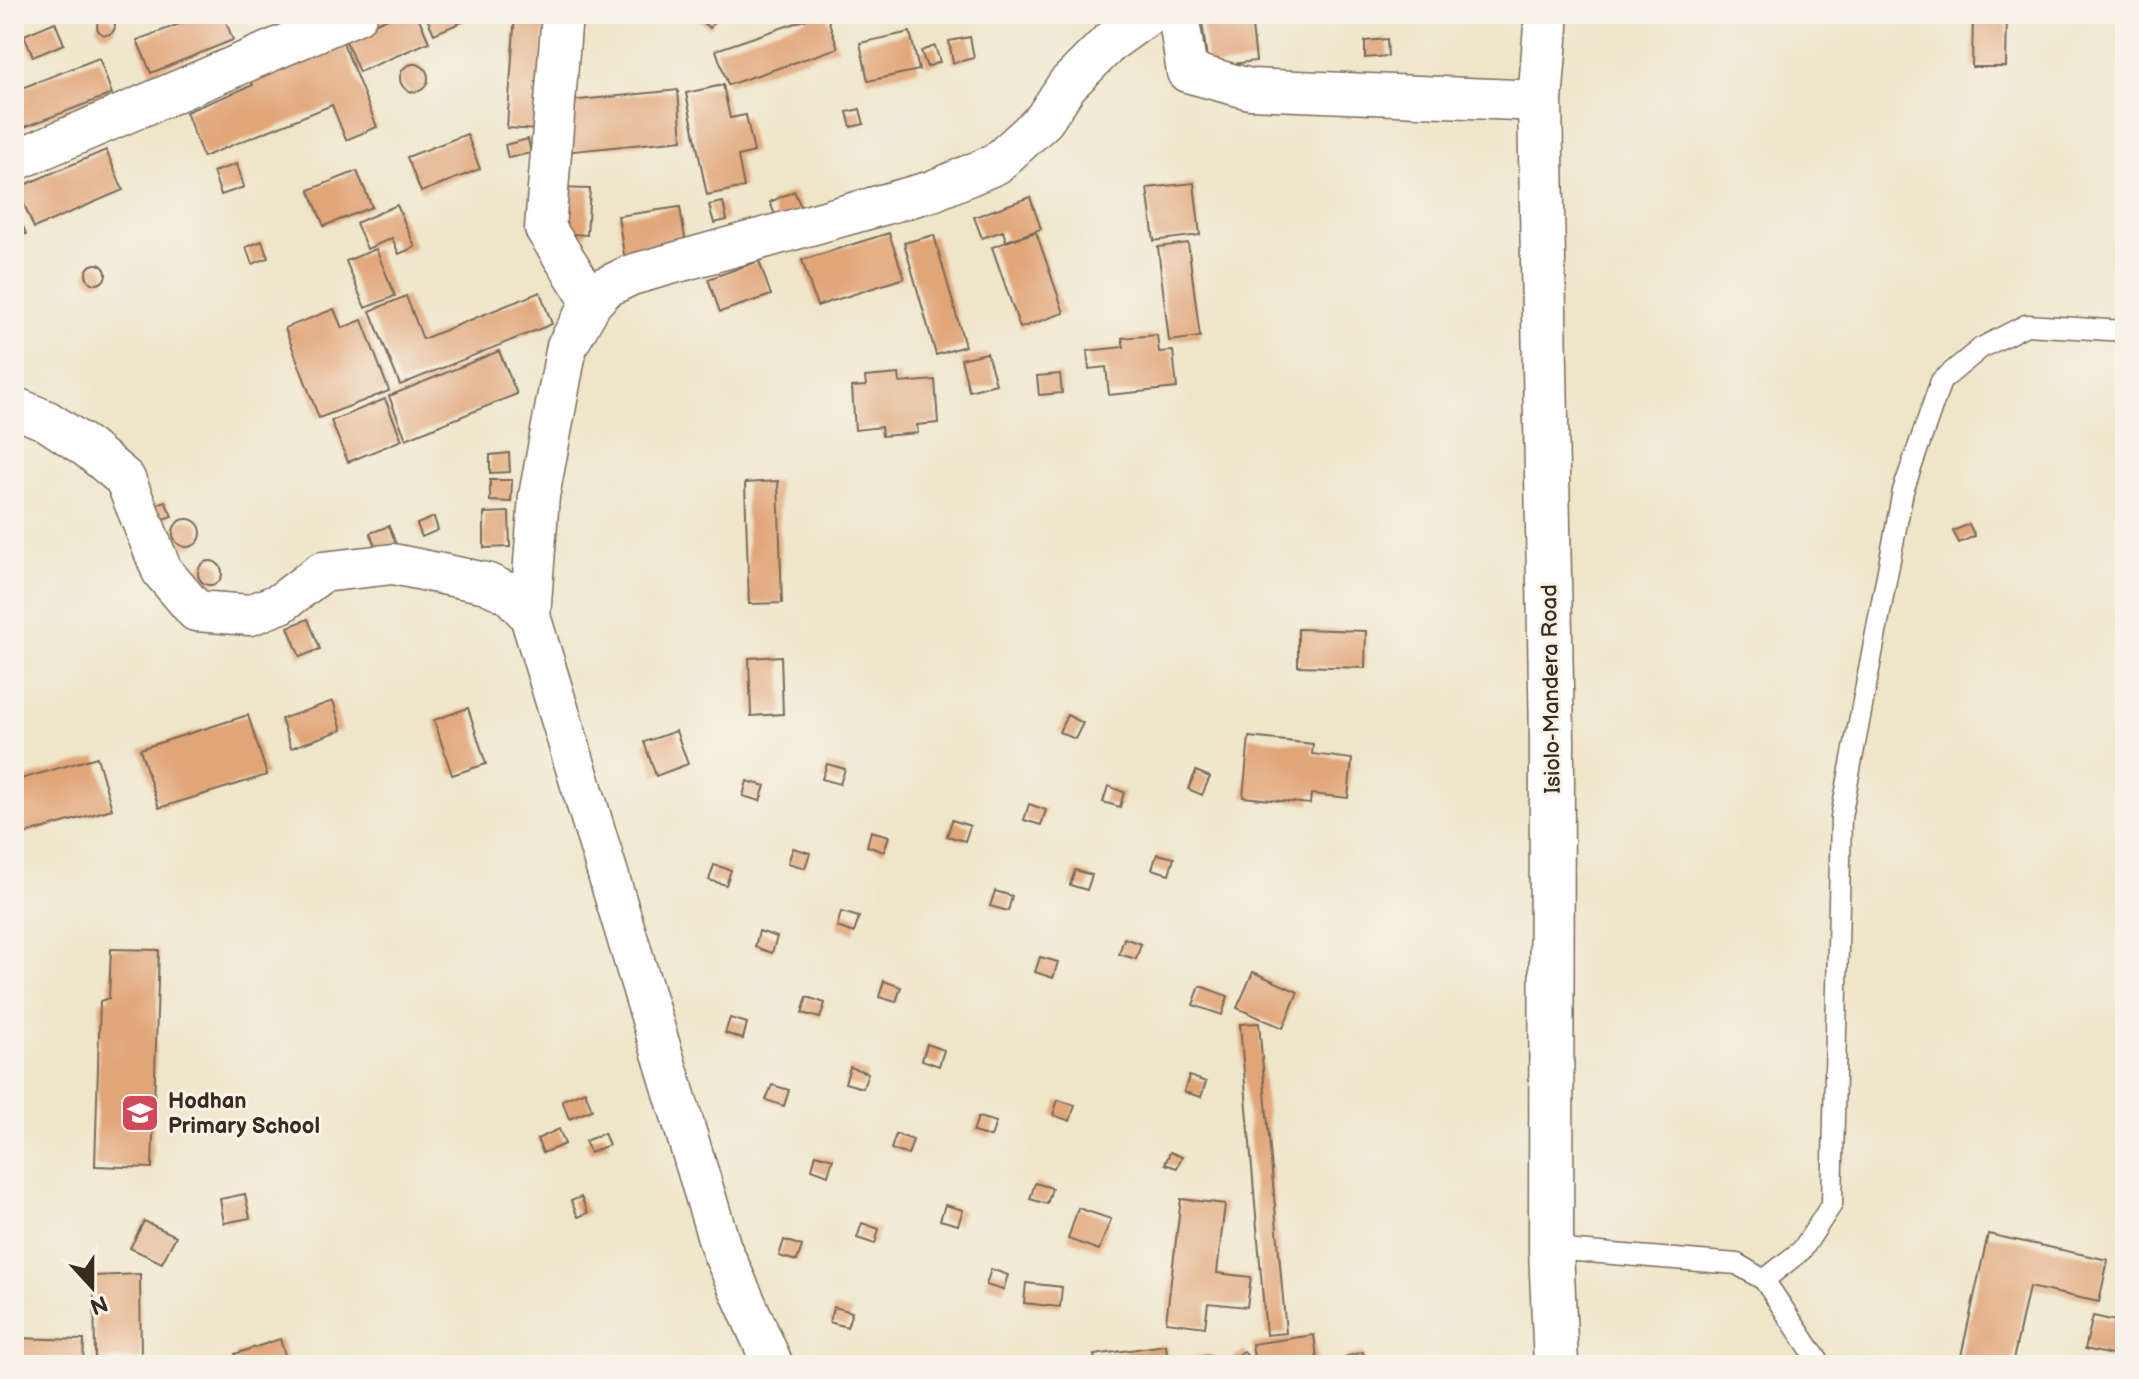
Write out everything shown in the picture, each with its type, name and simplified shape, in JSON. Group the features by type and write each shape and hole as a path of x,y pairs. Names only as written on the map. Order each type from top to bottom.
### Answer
{"highway":[{"name":"Isiolo-Mandera Road","path":"1547,14 1540,101 1552,739 1551,1249 1556,1365"}],"street":[{"path":"14,161 357,14"},
{"path":"562,14 545,228 592,302"},
{"path":"773,1365 721,1248 530,616 539,496 567,346 592,302 606,287 631,275 932,191 996,164 1044,120 1067,85 1099,53 1149,14"},
{"path":"1178,14 1187,72 1250,89 1540,101"},
{"path":"14,407 47,421 125,479 162,571 196,611 250,615 281,603 322,572 393,564 486,583 510,594 530,616"}],"lane":[{"path":"1764,1280 1802,1250 1832,1204 1841,817 1903,491 1941,381 1981,348 2026,325 2125,331"},
{"path":"1551,1249 1737,1264 1764,1280 1821,1365"}],"building":[{"path":"206,14 223,14 233,40 151,73 137,40"},
{"path":"397,14 417,14 429,42 359,72 344,37"},
{"path":"425,14 481,14 434,34"},
{"path":"515,14 545,14 538,130 507,128"},
{"path":"690,14 719,14 710,28"},
{"path":"826,14 838,48 728,85 716,50"},
{"path":"1201,14 1234,14 1235,19 1251,18 1256,61 1208,67"},
{"path":"1973,14 2007,14 2006,67 1972,67"},
{"path":"106,17 115,26 106,35 97,26"},
{"path":"55,22 64,44 33,57 24,35"},
{"path":"338,30 377,127 346,140 332,105 203,157 186,112 253,85 246,68"},
{"path":"910,32 919,70 868,81 860,43"},
{"path":"970,37 974,58 953,63 949,41"},
{"path":"1387,39 1388,56 1365,58 1365,41"},
{"path":"935,46 940,62 927,67 921,51"},
{"path":"99,58 112,94 14,131 14,91"},
{"path":"414,64 424,68 428,78 424,88 414,92 404,88 400,78 404,68"},
{"path":"723,85 730,118 746,115 754,152 738,156 744,187 707,195 686,93"},
{"path":"678,90 682,140 564,152 560,102"},
{"path":"860,109 864,124 851,127 847,112"},
{"path":"467,134 480,169 421,192 407,157"},
{"path":"528,139 531,153 508,158 505,145"},
{"path":"106,150 123,190 34,228 17,188"},
{"path":"237,164 244,187 221,195 213,172"},
{"path":"357,171 372,207 324,226 309,190"},
{"path":"1194,183 1200,235 1154,241 1147,188"},
{"path":"558,188 590,189 587,235 556,233"},
{"path":"794,191 802,209 777,220 770,202"},
{"path":"1030,197 1041,229 1006,241 1003,231 982,238 974,217"},
{"path":"723,202 727,220 714,223 709,205"},
{"path":"14,205 26,234 14,239"},
{"path":"397,205 415,247 399,254 392,238 367,249 356,223"},
{"path":"680,207 687,251 625,261 618,216"},
{"path":"1036,232 1064,313 1020,328 992,247"},
{"path":"889,233 904,278 817,306 802,260"},
{"path":"934,235 965,346 936,355 904,243"},
{"path":"262,241 268,258 252,264 246,247"},
{"path":"1188,243 1200,337 1169,341 1158,247"},
{"path":"376,249 395,296 365,308 346,261"},
{"path":"759,261 771,295 720,312 708,279"},
{"path":"96,264 103,267 106,274 103,281 96,284 89,281 86,274 89,267"},
{"path":"540,292 552,324 400,385 370,311 406,296 423,339"},
{"path":"334,309 342,328 362,320 389,391 319,418 285,328"},
{"path":"1157,335 1159,352 1173,351 1177,388 1109,395 1106,367 1089,369 1087,351 1124,347 1122,338"},
{"path":"499,351 517,394 406,439 389,396"},
{"path":"987,353 996,384 969,391 961,359"},
{"path":"899,374 900,383 935,380 938,423 917,425 918,433 882,436 881,427 855,430 852,387 866,386 865,377"},
{"path":"1060,374 1062,393 1039,395 1037,376"},
{"path":"385,399 402,440 348,462 331,421"},
{"path":"509,453 510,472 490,473 490,455"},
{"path":"490,480 512,480 511,502 490,501"},
{"path":"778,481 782,603 749,604 745,483"},
{"path":"165,501 172,516 157,521 151,507"},
{"path":"509,512 510,547 484,548 484,513"},
{"path":"434,517 438,530 422,537 417,524"},
{"path":"187,519 197,523 201,533 197,543 187,547 177,543 173,533 177,523"},
{"path":"1969,524 1975,536 1959,543 1953,531"},
{"path":"389,526 398,549 379,557 370,533"},
{"path":"210,561 219,564 222,573 219,582 210,585 201,582 198,573 201,564"},
{"path":"308,619 320,649 300,657 288,627"},
{"path":"1298,629 1366,631 1365,668 1298,666"},
{"path":"781,656 783,714 751,716 749,658"},
{"path":"333,701 342,730 291,748 281,719"},
{"path":"468,708 486,764 452,775 434,720"},
{"path":"248,715 267,775 159,808 140,749"},
{"path":"1067,715 1083,723 1075,739 1059,732"},
{"path":"676,731 688,764 656,776 644,742"},
{"path":"1249,737 1313,744 1312,754 1352,759 1348,798 1311,794 1310,804 1243,797"},
{"path":"97,757 112,809 24,834 14,798 14,781"},
{"path":"827,764 845,769 840,784 822,779"},
{"path":"1196,771 1210,777 1202,795 1188,789"},
{"path":"747,781 765,786 760,801 743,796"},
{"path":"1108,786 1124,792 1120,807 1103,802"},
{"path":"1029,804 1046,810 1041,825 1024,820"},
{"path":"952,820 970,826 965,841 947,836"},
{"path":"871,831 889,836 884,852 867,846"},
{"path":"793,848 810,853 805,868 788,863"},
{"path":"1157,854 1174,858 1169,874 1152,869"},
{"path":"714,865 731,870 726,885 709,880"},
{"path":"1075,870 1092,875 1087,890 1070,885"},
{"path":"995,891 1012,896 1008,911 990,906"},
{"path":"841,912 859,917 854,933 837,927"},
{"path":"759,931 777,937 772,953 755,947"},
{"path":"1124,938 1141,944 1136,959 1119,954"},
{"path":"111,949 159,950 152,1168 95,1166 100,1001 109,998"},
{"path":"1040,957 1058,962 1053,978 1035,972"},
{"path":"1253,972 1298,992 1283,1028 1237,1008"},
{"path":"884,981 901,987 896,1002 879,997"},
{"path":"1200,986 1228,996 1222,1015 1193,1005"},
{"path":"807,997 825,1003 820,1018 802,1013"},
{"path":"730,1018 747,1023 743,1039 725,1033"},
{"path":"1259,1023 1286,1333 1266,1335 1240,1024"},
{"path":"927,1044 944,1050 939,1066 922,1060"},
{"path":"850,1067 868,1073 863,1088 845,1083"},
{"path":"1189,1076 1206,1082 1201,1097 1184,1092"},
{"path":"772,1085 789,1090 784,1106 766,1100"},
{"path":"585,1091 592,1110 569,1119 562,1100"},
{"path":"1058,1100 1075,1105 1070,1121 1053,1115"},
{"path":"978,1117 996,1122 991,1137 973,1132"},
{"path":"559,1129 565,1144 543,1153 537,1139"},
{"path":"604,1133 609,1145 590,1153 585,1141"},
{"path":"896,1134 913,1140 908,1155 891,1149"},
{"path":"1170,1152 1182,1157 1177,1168 1165,1164"},
{"path":"816,1154 833,1159 828,1175 812,1169"},
{"path":"1035,1183 1052,1188 1047,1204 1030,1199"},
{"path":"245,1194 250,1218 224,1223 220,1199"},
{"path":"581,1197 588,1213 578,1217 571,1201"},
{"path":"1181,1199 1225,1204 1217,1273 1251,1277 1247,1307 1208,1303 1205,1327 1166,1322"},
{"path":"945,1205 963,1210 958,1225 940,1220"},
{"path":"1078,1208 1111,1219 1099,1250 1068,1239"},
{"path":"144,1221 176,1236 162,1263 130,1248"},
{"path":"862,1223 879,1229 875,1244 857,1238"},
{"path":"1988,1234 2108,1260 2099,1302 2029,1287 2012,1365 1959,1365"},
{"path":"784,1240 802,1246 797,1261 779,1256"},
{"path":"991,1269 1008,1275 1003,1290 986,1285"},
{"path":"140,1274 141,1359 95,1360 94,1276"},
{"path":"1026,1283 1062,1287 1060,1307 1024,1303"},
{"path":"834,1307 852,1312 847,1327 829,1322"},
{"path":"2093,1316 2125,1323 2125,1358 2085,1349"},
{"path":"1314,1335 1318,1365 1255,1365 1252,1344"},
{"path":"14,1338 84,1340 83,1365 14,1365"},
{"path":"280,1339 288,1365 238,1365 235,1354"},
{"path":"1166,1345 1168,1361 1211,1355 1212,1365 1096,1365 1094,1355"},
{"path":"1244,1351 1251,1361 1246,1365 1222,1365"},
{"path":"1363,1352 1367,1365 1348,1365 1345,1357"}],"place":[{"name":"Hodhan Primary School","path":"140,1113"}]}
